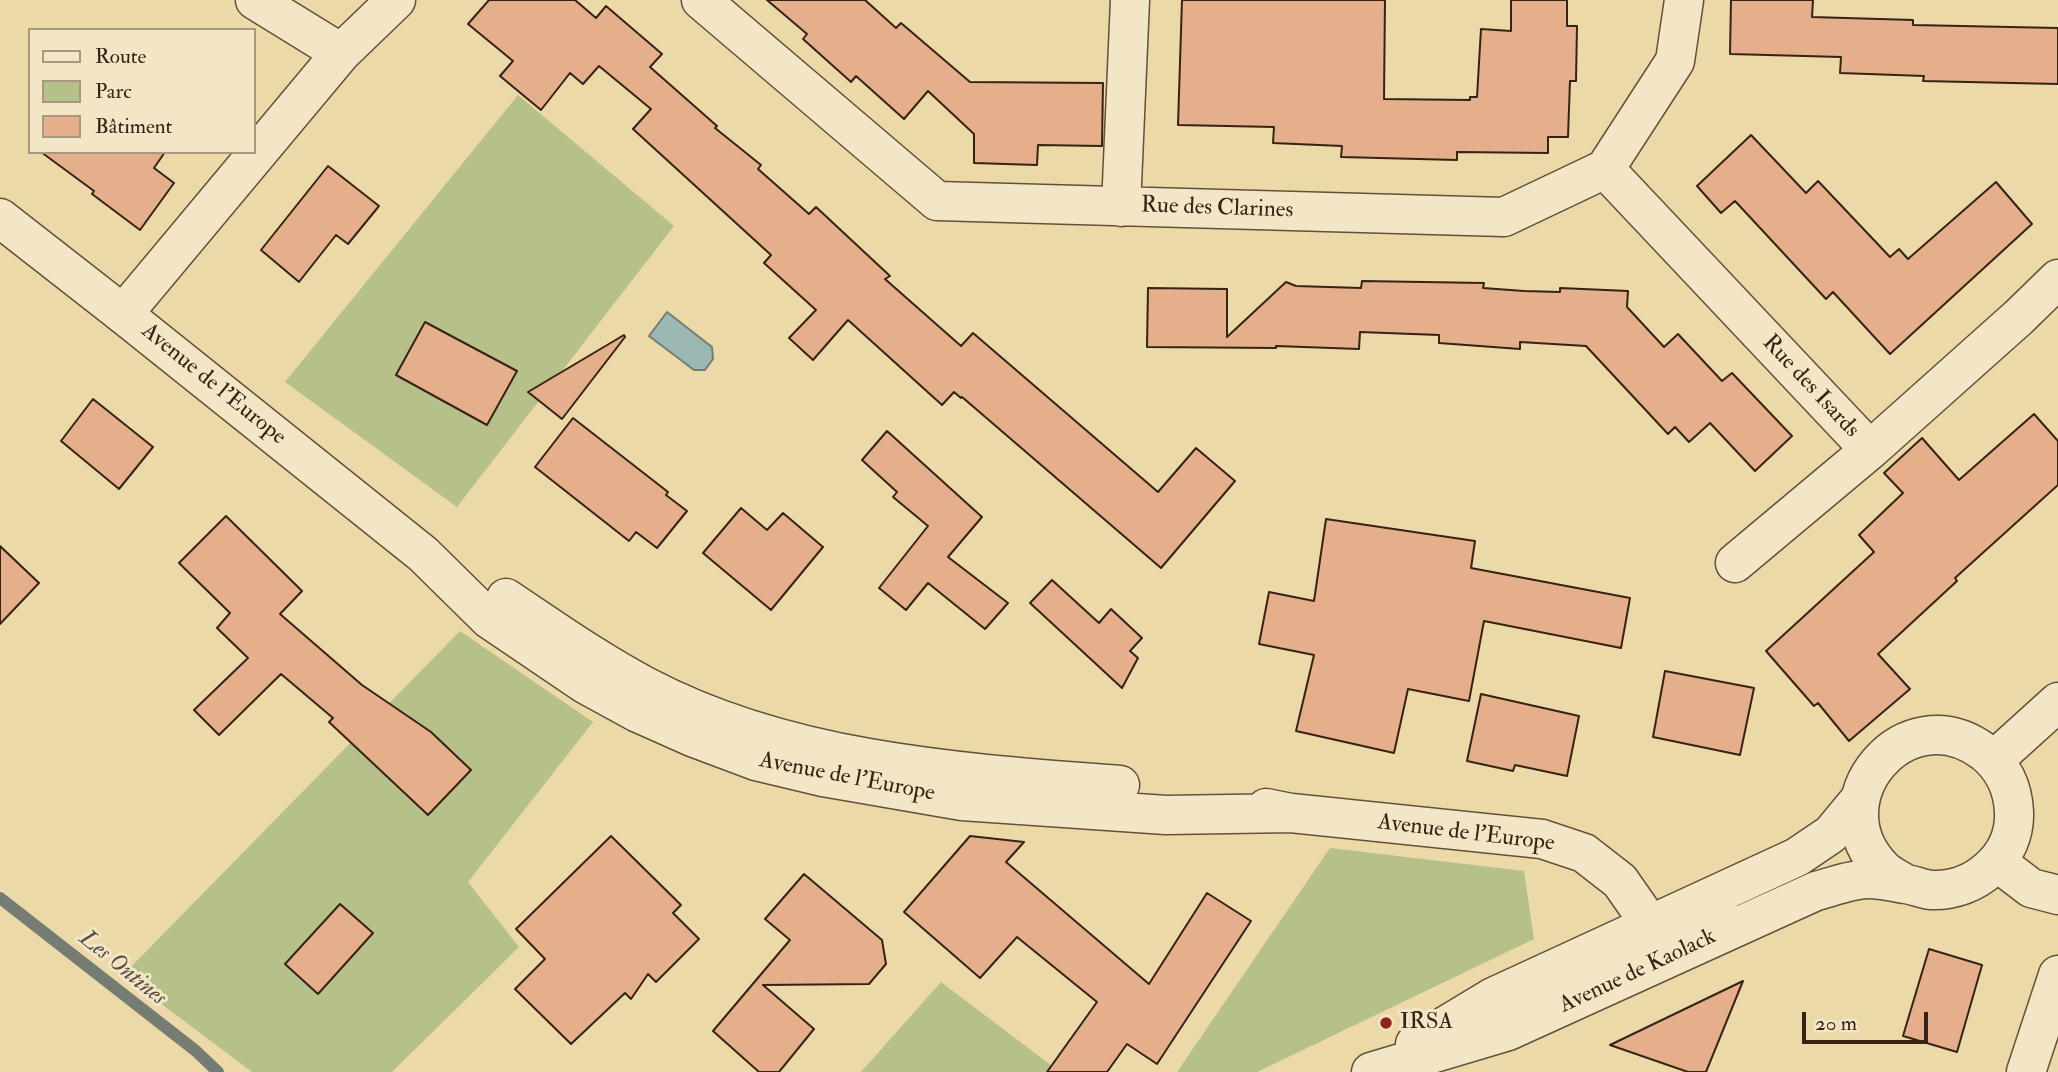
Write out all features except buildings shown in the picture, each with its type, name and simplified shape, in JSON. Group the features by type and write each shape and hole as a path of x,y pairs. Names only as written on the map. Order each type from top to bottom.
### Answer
{"street":[{"path":"255,0 341,53"},
{"path":"123,314 341,53 396,0"},
{"name":"Rue des Clarines","path":"701,0 937,201 1504,217 1605,169"},
{"path":"1121,207 1130,0"},
{"path":"1605,169 1675,61 1684,0"},
{"name":"Rue des Isards","path":"1605,169 1870,450 2058,279"},
{"name":"Avenue de l'Europe","path":"0,218 424,554 489,619 585,684 638,713 692,737 756,761 823,777 962,801 1166,815 1291,813 1542,839 1584,853 1620,881 1650,924"},
{"path":"1735,563 1870,450"},
{"path":"2058,702 1994,760 2006,778 2013,799 2014,821 2008,843 1997,862 2031,888 2058,895"},
{"name":"Avenue de Kaolack","path":"1906,884 1884,869 1868,849 1860,825 1860,799 1868,776 1883,756 1904,743 1927,736 1951,737 1974,745 1994,760"},
{"name":"Avenue de Kaolack","path":"1370,1072 1493,997 1797,857 1831,834 1860,799"},
{"name":"Avenue de Kaolack","path":"1370,1072 1508,1031 1816,891 1866,879 1930,890 1955,888 1978,878 1997,862"},
{"path":"1650,924 1741,925"},
{"path":"2026,1072 2058,975"}],"green space":[{"path":"518,95 674,226 457,507 285,382"},
{"path":"460,631 593,722 468,882 519,947 392,1072 252,1072 123,975"},
{"path":"1330,848 1524,871 1534,939 1257,1072 1177,1072"},
{"path":"941,982 1060,1072 861,1072"}],"water":[{"path":"667,312 712,347 713,359 705,370 694,370 649,336"}],"waterway":[{"name":"Les Ontines","path":"0,898 196,1051 218,1072"}],"place":[{"name":"IRSA","path":"1386,1023"}]}
